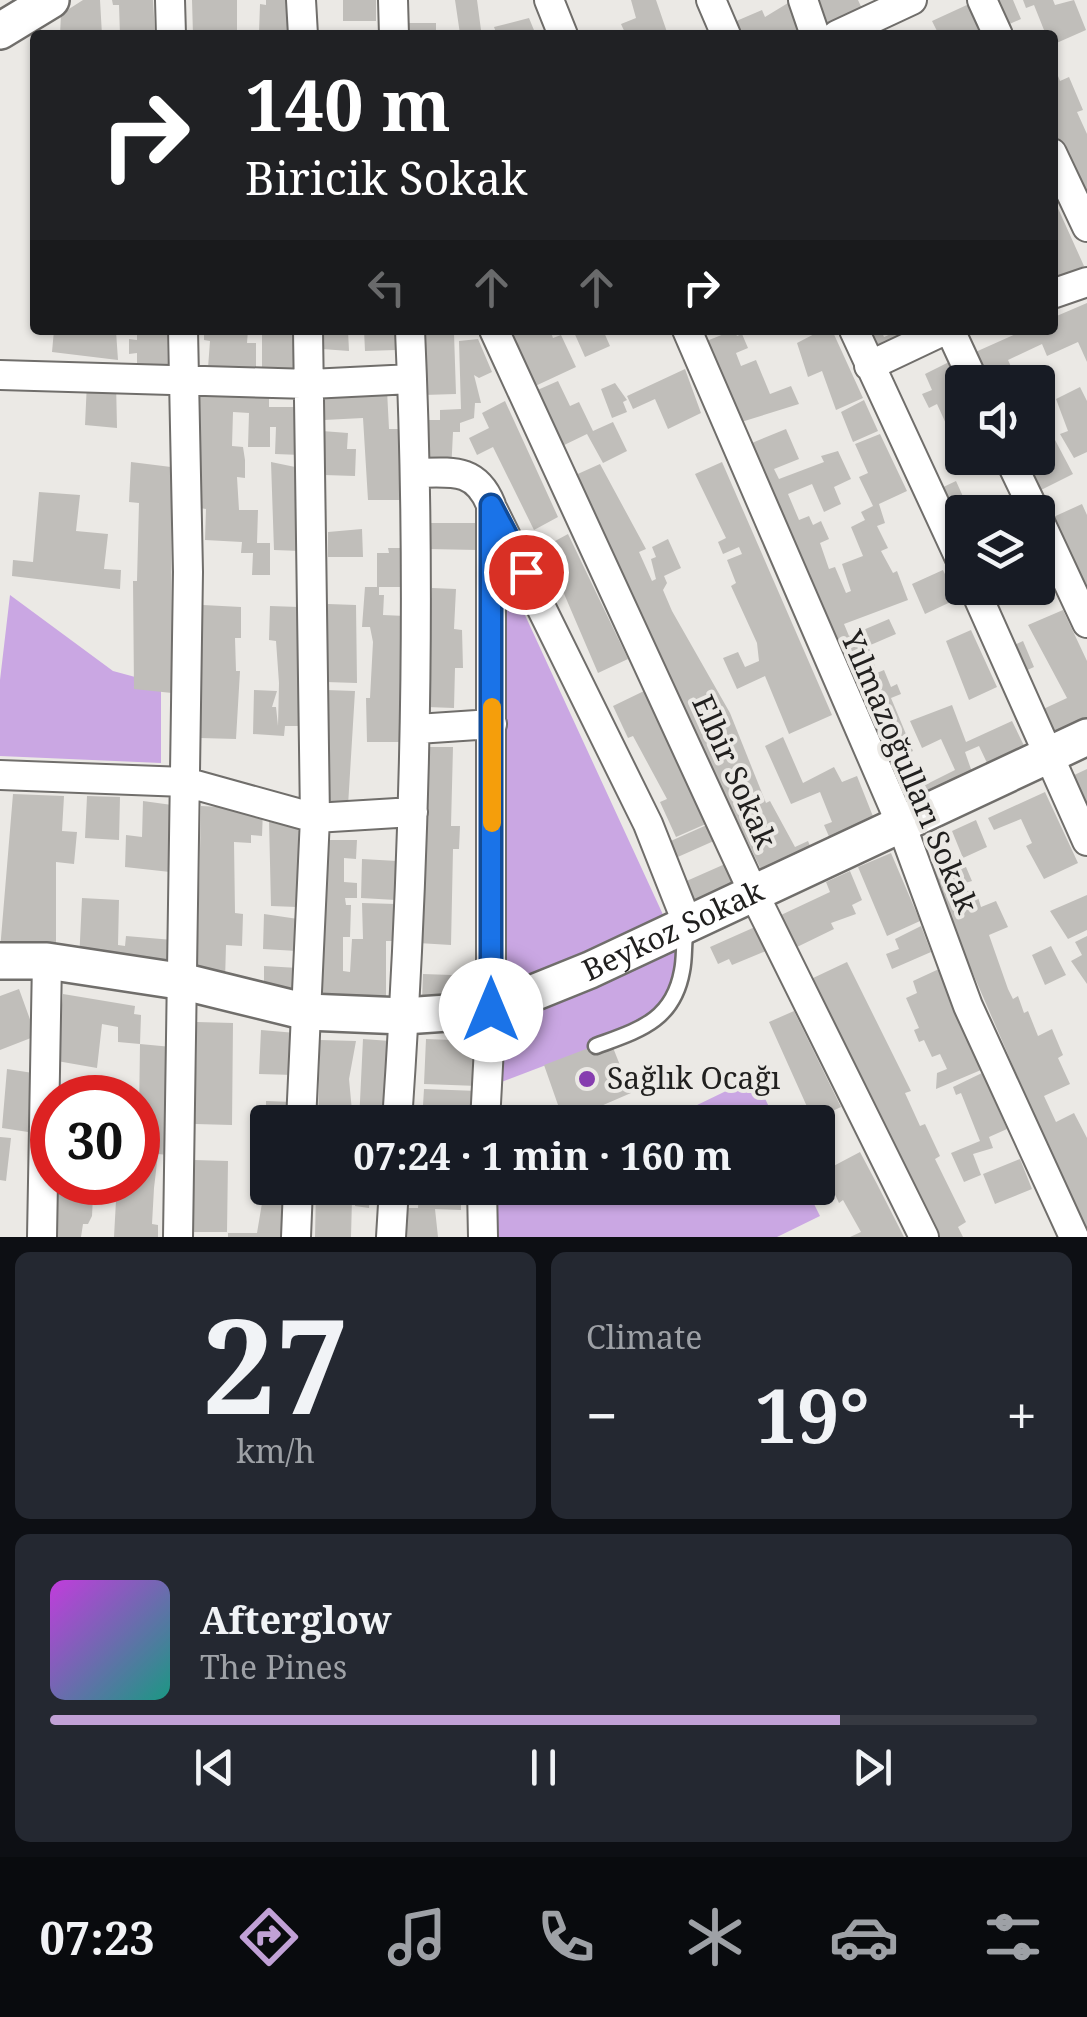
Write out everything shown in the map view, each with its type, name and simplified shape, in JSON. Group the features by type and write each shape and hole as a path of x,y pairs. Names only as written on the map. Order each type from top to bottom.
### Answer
{"street":[{"path":"170,0 171,30"},
{"path":"301,0 303,30"},
{"path":"393,0 394,30"},
{"path":"548,0 561,30"},
{"path":"712,0 724,30"},
{"path":"803,0 813,30"},
{"path":"848,30 912,0"},
{"path":"982,0 996,30"},
{"path":"0,31 40,3"},
{"path":"1058,166 1087,227"},
{"path":"1058,292 1087,282"},
{"path":"178,1237 185,982 188,572 183,335"},
{"path":"302,1105 315,818 308,335"},
{"path":"398,1105 417,728 416,473 410,335"},
{"name":"Elbir Sokak","path":"496,335 754,894 924,1237"},
{"name":"Yılmazoğulları Sokak","path":"689,335 901,824 968,1006 1074,1237"},
{"path":"856,335 945,527"},
{"path":"870,366 937,335"},
{"path":"950,335 966,365"},
{"path":"0,374 310,384 412,378"},
{"path":"416,473 472,476 482,484 594,710 688,925"},
{"path":"487,1105 491,1010 491,505"},
{"path":"1055,555 1087,623"},
{"path":"982,605 1087,841"},
{"path":"417,728 492,724"},
{"name":"Beykoz Sokak","path":"0,960 47,962 185,982 307,1012 404,1016 491,1010 688,925 1087,738"},
{"path":"0,775 185,782 315,818 413,812"},
{"path":"42,1237 47,962"},
{"path":"296,1237 297,1205"},
{"path":"392,1237 393,1205"},
{"path":"482,1205 483,1237"}],"lane":[{"path":"596,1046 654,1024 666,1011 676,994 688,925"}],"shaded area":[{"path":"506,574 665,919 504,992"},
{"path":"10,595 113,671 161,684 161,763 0,756 0,680"},
{"path":"688,925 682,970 654,1024 496,1084 499,1006"},
{"path":"755,1077 768,1105 697,1105"},
{"path":"814,1205 820,1216 777,1237 490,1237 490,1207"}],"building":[{"path":"83,0 100,0 102,30 60,30 61,14"},
{"path":"112,0 153,0 155,30 120,30 119,5 113,5"},
{"path":"192,0 237,0 237,30 193,30"},
{"path":"266,0 289,0 290,30 259,30 260,4 266,5"},
{"path":"343,0 376,0 376,21 343,21"},
{"path":"455,0 477,0 481,30 459,30"},
{"path":"631,0 656,0 666,30 624,30 621,24 636,18"},
{"path":"814,0 858,0 865,15 826,30"},
{"path":"994,0 1013,0 1021,19 1005,26"},
{"path":"1023,0 1053,0 1055,5 1074,0 1086,30 1058,42 1058,30 1044,30 1034,5 1026,8"},
{"path":"788,3 798,30 737,30 734,22 762,10 765,17"},
{"path":"969,4 980,30 936,30 932,21"},
{"path":"529,18 534,30 495,30 494,27"},
{"path":"407,23 436,23 436,30 408,30"},
{"path":"1058,76 1060,81 1069,77 1083,110 1077,112 1087,134 1087,211 1058,146"},
{"path":"1058,208 1084,266 1058,278"},
{"path":"1087,303 1087,362 1078,342 1047,356 1042,344 1008,360 1010,365 976,365 971,354 1014,335 1058,335 1058,315"},
{"path":"54,335 116,335 118,360 52,352"},
{"path":"137,335 167,335 168,367 137,364 137,353 129,354 129,339 137,340"},
{"path":"204,335 248,335 247,343 256,343 256,372 208,368 210,341 204,340"},
{"path":"262,335 298,335 299,369 262,368"},
{"path":"321,335 348,335 349,351 322,349"},
{"path":"364,335 395,335 396,350 365,351"},
{"path":"422,335 454,335 456,394 424,395"},
{"path":"507,335 553,338 561,335 576,367 531,388"},
{"path":"575,335 605,335 610,346 585,357"},
{"path":"722,335 742,335 748,348 736,353 741,366 756,360 770,394 791,386 799,404 738,423 704,342"},
{"path":"812,335 834,335 863,398 836,410 822,371 808,377 797,343"},
{"path":"866,335 930,335 877,358"},
{"path":"478,339 492,372 479,378 474,375 481,403 475,403 474,418 460,423 460,432 453,432 451,473 422,472 424,420 440,420 440,410 461,409 459,341"},
{"path":"949,362 950,365 945,365 945,422 937,404 929,408 922,394 932,390 925,374"},
{"path":"685,369 701,413 668,429 655,399 633,409 627,396"},
{"path":"116,381 117,428 85,425 87,382"},
{"path":"558,381 570,406 579,402 593,431 613,422 627,451 603,463 587,434 558,448 533,392"},
{"path":"615,383 627,400 623,402 627,412 612,418 601,389"},
{"path":"200,387 269,390 269,407 299,407 301,455 275,454 276,427 270,427 270,447 248,447 249,413 233,412 232,446 243,447 245,460 245,478 237,477 239,510 258,510 257,543 270,543 270,575 252,575 253,553 241,553 242,542 205,540 206,509 200,508"},
{"path":"1080,387 1087,401 1087,452 1074,458 1060,434 1068,431 1056,399"},
{"path":"323,390 387,390 389,429 400,429 402,500 368,500 363,418 324,420"},
{"path":"864,400 878,431 853,442 841,412"},
{"path":"505,401 558,517 534,530 493,447 477,455 469,438 489,428 482,413"},
{"path":"786,429 799,459 774,469 779,479 824,462 821,456 838,451 851,479 834,487 841,504 824,512 812,484 788,494 799,520 809,516 813,525 821,521 829,539 820,543 829,569 835,567 846,593 851,591 842,564 863,556 851,527 865,520 861,512 873,506 859,477 868,473 855,444 880,434 907,491 879,504 885,523 877,526 888,548 881,551 893,573 897,571 908,600 844,624 849,636 889,619 896,634 838,659 747,445"},
{"path":"322,431 348,433 347,449 356,449 355,476 324,475"},
{"path":"1055,440 1073,474 1037,492 1029,475 1055,475"},
{"path":"131,462 171,467 172,693 134,689 133,581 137,581 139,503 129,502"},
{"path":"271,462 300,468 301,551 274,550"},
{"path":"722,462 832,715 789,734 765,676 737,689 723,658 738,652 745,667 759,661 757,643 731,586 736,583 727,560 742,554 739,547 723,554 718,542 726,538 695,474"},
{"path":"600,464 646,549 639,552 652,581 656,579 651,559 656,557 652,547 668,539 681,568 664,576 667,583 663,590 672,611 730,713 766,803 770,801 795,847 808,841 816,860 767,882 571,477"},
{"path":"956,481 962,495 945,495 945,508 937,490"},
{"path":"39,492 80,495 76,531 108,534 104,569 121,570 120,589 12,576 13,560 33,562"},
{"path":"1082,504 1087,515 1087,600 1055,532 1055,516"},
{"path":"427,523 477,523 478,550 428,549"},
{"path":"362,529 363,557 328,557 328,532"},
{"path":"568,534 628,659 598,673 544,547"},
{"path":"388,548 405,548 406,587 379,587 379,595 384,595 383,615 405,616 401,742 367,742 366,698 370,698 373,642 370,627 362,627 365,587 377,587 377,553 389,553"},
{"path":"943,570 945,605 925,614 912,584"},
{"path":"432,588 456,589 454,629 462,630 463,668 455,668 454,708 427,707"},
{"path":"328,604 356,605 357,683 326,682"},
{"path":"203,605 241,607 241,638 235,638 236,671 240,671 236,739 200,738"},
{"path":"270,606 299,607 300,726 285,726 284,736 253,734 254,690 277,691 272,707 276,707 278,726 279,683 276,641 269,640"},
{"path":"1063,610 1087,661 1087,733 1056,747 1039,711 1067,698 1028,625"},
{"path":"971,630 997,687 969,700 946,641"},
{"path":"1023,641 1034,667 1021,673 1010,647"},
{"path":"869,648 877,673 884,670 891,687 897,684 901,694 891,698 913,751 882,765 838,661"},
{"path":"326,690 355,691 348,806 324,805"},
{"path":"644,691 708,823 676,837 660,802 667,799 633,736 628,738 613,706"},
{"path":"952,705 966,742 1012,721 1031,760 934,805 925,785 955,770 941,739 922,748 910,721","holes":["979,746 988,765 972,772 965,752"]},
{"path":"783,737 803,783 834,767 842,782 857,776 878,829 834,848 824,825 832,822 820,792 791,804 765,746"},
{"path":"426,747 453,747 451,826 460,826 459,849 453,849 451,945 418,943"},
{"path":"1087,769 1087,807 1083,809 1070,777"},
{"path":"1045,792 1078,863 1044,879 1026,846 1032,843 1021,819 994,830 988,818"},
{"path":"13,794 64,796 62,831 77,832 74,864 56,862 56,958 0,950"},
{"path":"87,796 120,797 119,840 85,838"},
{"path":"143,801 172,805 170,872 125,867 126,835 142,837"},
{"path":"201,806 263,809 262,836 251,835 251,843 234,842 235,913 243,914 242,946 226,945 225,981 197,980"},
{"path":"269,820 299,820 297,907 271,906"},
{"path":"976,820 987,847 963,858 952,831"},
{"path":"709,824 716,840 671,860 664,844"},
{"path":"324,840 357,840 356,859 344,858 344,882 357,883 357,898 345,898 346,905 351,905 350,937 343,937 343,971 350,972 352,939 363,939 362,903 396,904 394,941 386,941 386,999 322,998"},
{"path":"891,853 920,921 887,936 858,867"},
{"path":"362,859 397,861 396,900 361,898"},
{"path":"951,861 955,871 966,867 972,881 965,883 971,897 977,894 981,907 996,901 1008,927 989,935 1008,989 1013,999 1018,996 1024,1013 1028,1011 1038,1036 1052,1029 1063,1055 1058,1058 1070,1084 1044,1096 1056,1122 1074,1113 1087,1138 1087,1237 939,895 931,870"},
{"path":"725,864 739,894 696,913 682,883"},
{"path":"850,871 862,900 852,905 856,914 831,923 834,929 797,947 781,915 830,892 826,882"},
{"path":"1087,895 1087,930 1068,939 1050,911"},
{"path":"82,898 119,900 118,945 125,946 126,936 173,940 170,976 79,962"},
{"path":"264,914 298,919 297,951 263,949"},
{"path":"921,926 931,952 892,969 886,954 899,949 895,939"},
{"path":"755,927 766,951 732,965 729,959 718,964 710,947"},
{"path":"1087,936 1087,984 1071,961 1082,955 1075,942"},
{"path":"1051,946 1066,975 1045,985 1032,955"},
{"path":"847,962 911,1091 905,1093 920,1126 925,1124 940,1156 935,1159 966,1222 958,1227 963,1237 936,1237 811,979"},
{"path":"264,966 298,968 297,995 264,996"},
{"path":"939,969 981,1070 936,1089 937,1073 947,1069 940,1054 932,1057 924,1040 919,1042 914,1030 919,1028 906,998 917,993 913,981"},
{"path":"423,974 479,976 479,1005 422,1002"},
{"path":"19,989 36,1036 0,1050 0,996"},
{"path":"63,994 135,1006 134,1014 141,1015 140,1044 118,1042 118,1027 102,1024 97,1068 57,1061"},
{"path":"794,1011 841,1107 835,1110 835,1105 806,1105 769,1022"},
{"path":"197,1022 233,1023 232,1125 195,1124"},
{"path":"261,1030 296,1033 294,1075 259,1074"},
{"path":"363,1039 390,1041 387,1105 360,1105"},
{"path":"426,1039 479,1041 478,1086 424,1084"},
{"path":"320,1040 356,1041 349,1079 351,1105 318,1105"},
{"name":"Sağlık Ocağı","path":"610,1040 631,1093 603,1105 558,1105 544,1065"},
{"path":"140,1044 172,1047 168,1155 160,1154 160,1075 140,1075"},
{"path":"7,1069 33,1073 28,1132 2,1128"},
{"path":"982,1073 1007,1129 989,1137 993,1148 973,1154 981,1175 964,1182 951,1153 980,1141 961,1093 956,1095 953,1087"},
{"path":"424,1089 478,1091 478,1105 423,1105"},
{"path":"266,1101 293,1102 293,1105 266,1105"},
{"path":"0,1137 11,1138 6,1181 0,1180"},
{"path":"860,1152 904,1237 850,1237 861,1232 843,1200 839,1203 835,1194 835,1165"},
{"path":"1020,1159 1032,1189 995,1204 983,1174"},
{"path":"194,1160 228,1161 227,1232 193,1232"},
{"path":"49,1205 93,1205 92,1216 88,1224 83,1224 81,1237 45,1237"},
{"path":"116,1205 153,1205 152,1224 158,1225 158,1237 114,1237"},
{"path":"262,1205 291,1205 290,1237 228,1237 228,1233 257,1233"},
{"path":"316,1205 352,1205 351,1237 315,1237"},
{"path":"461,1205 461,1210 435,1209 438,1237 405,1237 407,1208"}],"slow traffic":[{"path":"492,707 492,823"}],"place":[{"name":"Sağlık Ocağı","path":"587,1079"}],"route":[{"path":"491,1010 491,505 526,572"}]}
